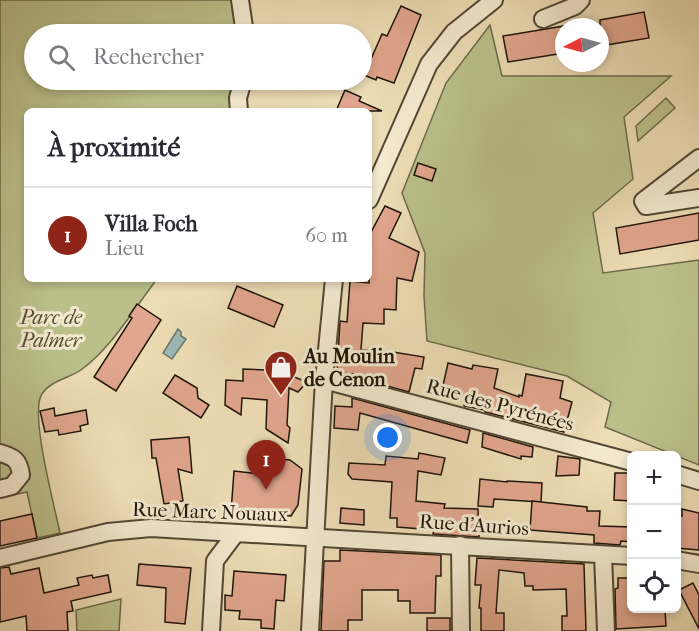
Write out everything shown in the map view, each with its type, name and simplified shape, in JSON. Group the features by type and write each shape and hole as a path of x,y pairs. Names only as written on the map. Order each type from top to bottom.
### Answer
{"street":[{"path":"240,0 244,24"},
{"path":"372,193 429,64 454,32 494,0"},
{"path":"543,19 575,6 581,0"},
{"path":"239,108 240,90"},
{"path":"699,158 643,201 646,206 699,198"},
{"path":"310,631 324,380 334,282"},
{"name":"Rue des Pyrénées","path":"324,380 627,461"},
{"path":"0,453 13,457 19,464 21,475 12,486 0,489"},
{"path":"681,476 699,481"},
{"name":"Rue Marc Nouaux","path":"0,558 108,532 151,528 315,537"},
{"path":"211,631 215,561 236,532"},
{"name":"Rue d'Aurios","path":"315,537 627,556"},
{"path":"460,545 461,631"},
{"path":"603,555 606,631"},
{"path":"681,561 699,564"}],"green space":[{"name":"Parc de Palmer","path":"0,0 244,0 240,24 24,24 24,90 236,90 233,108 24,108 24,282 155,282 122,327 92,361 81,370 55,383 42,394 39,404 41,439 60,533 37,538 27,492 0,498"},
{"path":"490,25 502,76 671,76 624,117 633,179 593,213 603,273 699,260 699,465 681,458 681,451 664,451 605,427 611,402 567,376 427,341 424,296 425,253 402,193 446,83"},
{"path":"666,98 675,108 638,141 636,126"},
{"path":"121,599 119,631 77,631 76,610"}],"water":[{"path":"178,329 181,336 186,339 172,359 163,353"}],"building":[{"path":"401,6 421,15 394,83 377,77 376,80 372,78 372,57 382,34 387,36"},
{"path":"644,12 649,38 609,45 609,18"},
{"path":"555,27 555,54 508,62 503,36"},
{"path":"345,90 361,97 359,101 382,111 372,111 372,108 337,108"},
{"path":"418,163 436,169 432,181 414,175"},
{"path":"385,206 401,213 389,238 419,252 412,281 397,278 396,310 384,309 384,324 363,323 361,350 387,351 424,357 422,369 415,368 409,392 354,377 354,374 337,373 340,321 347,322 350,282 372,282 372,230"},
{"path":"699,213 699,240 620,254 616,228"},
{"path":"237,286 283,305 274,327 228,308"},
{"path":"137,304 161,320 116,391 94,377 132,318 129,316"},
{"path":"448,363 472,369 473,365 498,369 494,388 519,397 519,395 522,396 526,374 563,381 560,398 572,402 564,432 464,406 466,397 442,390"},
{"path":"267,366 307,382 298,392 289,388 288,443 266,429 267,400 242,398 241,415 225,405 226,380 243,381 243,369 266,370"},
{"path":"175,375 197,388 198,398 209,405 201,418 163,393"},
{"path":"352,398 470,430 467,443 360,413 358,430 334,428 335,406 352,407"},
{"path":"54,408 55,416 86,410 88,424 80,426 81,431 59,435 58,430 45,432 40,411"},
{"path":"483,433 533,447 532,457 521,456 521,459 482,447"},
{"path":"189,437 192,473 178,469 183,501 164,504 156,458 152,458 151,440"},
{"path":"419,453 445,458 441,475 418,471 416,501 445,504 444,508 478,509 479,537 433,534 434,530 397,527 397,518 390,518 392,482 352,479 348,474 349,463 385,465 386,456 418,459"},
{"path":"558,456 580,459 579,475 556,476"},
{"path":"272,458 290,460 302,469 298,505 291,516 231,512 234,471 270,475"},
{"path":"615,473 627,473 627,501 614,500"},
{"path":"480,479 542,483 541,502 494,499 493,507 478,506"},
{"path":"532,501 587,507 587,511 600,511 599,526 627,527 627,542 621,541 620,545 594,543 594,535 530,530"},
{"path":"341,508 364,510 364,525 340,523"},
{"path":"682,509 699,513 699,550 681,548"},
{"path":"32,514 37,538 0,546 0,521"},
{"path":"340,550 441,555 441,576 436,576 435,613 410,613 410,601 398,601 398,590 362,590 362,620 348,620 348,631 321,631 324,561 340,561"},
{"path":"477,558 584,564 586,631 562,631 562,616 567,616 566,589 533,590 533,586 525,586 524,573 499,570 496,613 504,613 504,631 481,631 481,608 479,608 481,585 475,585"},
{"path":"139,564 191,568 185,624 165,622 166,588 137,585"},
{"path":"9,567 11,574 39,568 44,593 79,585 77,578 92,575 93,578 108,575 111,592 71,601 73,611 67,612 68,631 27,631 26,616 0,622 0,568"},
{"path":"234,571 286,575 284,601 276,600 274,629 261,628 261,620 239,619 240,611 225,610 225,595 232,596"},
{"path":"618,578 627,578 627,613 665,613 666,626 616,629 615,589 618,588"},
{"path":"693,583 699,595 699,629 681,594 681,589"},
{"path":"427,618 450,618 450,631 427,631"}],"place":[{"name":"Au Moulin de Cenon","path":"281,396"},
{"name":"Villa Foch","path":"266,490"}]}
